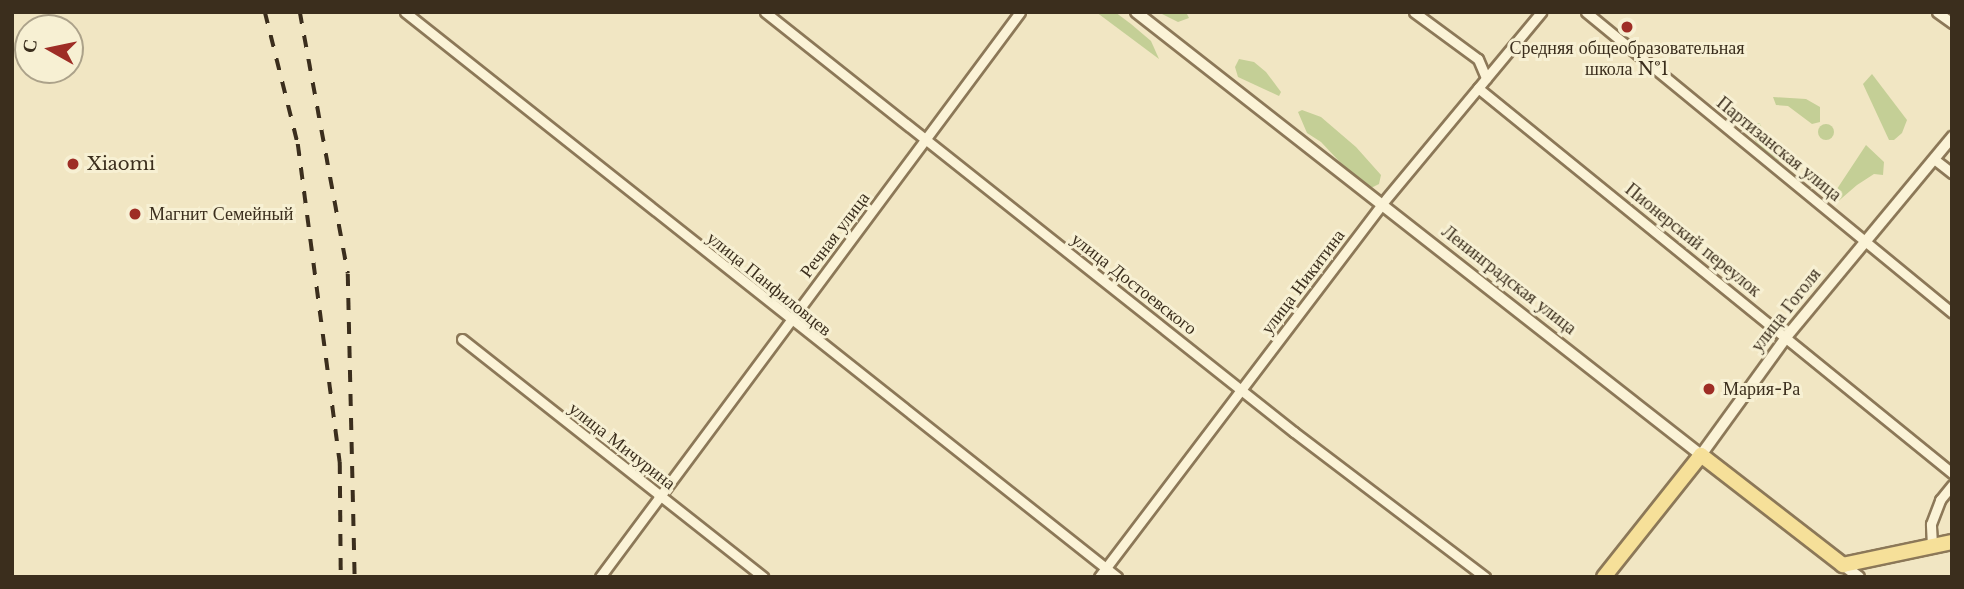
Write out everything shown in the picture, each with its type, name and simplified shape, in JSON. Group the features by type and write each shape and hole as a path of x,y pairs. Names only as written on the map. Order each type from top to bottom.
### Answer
{"main road":[{"name":"Ленинградская улица","path":"1701,455 1843,565"},
{"name":"улица Гоголя","path":"1604,577 1701,455"},
{"path":"1843,565 1952,542"}],"street":[{"name":"улица Панфиловцев","path":"405,12 790,321 1117,577"},
{"name":"улица Достоевского","path":"765,12 924,141 1485,577"},
{"name":"Речная улица","path":"600,577 1020,12"},
{"name":"Ленинградская улица","path":"1136,12 1701,455"},
{"path":"1414,12 1478,59 1486,78"},
{"name":"улица Никитина","path":"1099,577 1381,205 1541,12"},
{"name":"Партизанская улица","path":"1586,12 1952,313"},
{"path":"1937,12 1952,23"},
{"name":"Пионерский переулок","path":"1478,88 1787,336 1952,473"},
{"name":"улица Гоголя","path":"1701,455 1787,336 1952,137"},
{"path":"1934,159 1952,173"},
{"name":"улица Мичурина","path":"462,339 763,577"},
{"path":"1932,545 1931,524 1940,500 1952,485"},
{"name":"Ленинградская улица","path":"1843,565 1859,577"}],"green space":[{"path":"1096,12 1115,12 1151,41 1159,59"},
{"path":"1158,12 1186,12 1189,18 1178,22"},
{"path":"1239,59 1254,62 1266,72 1281,92 1279,96 1238,77 1235,67"},
{"path":"1872,74 1907,120 1902,133 1894,140 1889,140 1863,84"},
{"path":"1773,97 1806,99 1820,107 1820,122 1812,124 1788,106 1776,105"},
{"path":"1302,110 1321,117 1356,147 1381,175 1379,184 1371,188 1355,178 1321,142 1307,133 1298,112"},
{"path":"1751,123 1760,123 1763,132 1779,144 1779,161 1759,146 1751,135"},
{"path":"1823,124 1829,124 1834,132 1832,138 1823,140 1818,135 1818,129"},
{"path":"1866,145 1884,162 1883,175 1874,174 1835,204 1833,195"}],"railway":[{"path":"265,12 298,144 340,462 341,577"},
{"path":"300,12 348,274 355,577"}],"place":[{"name":"Средняя общеобразовательная школа №1","path":"1627,27"},
{"name":"Xiaomi","path":"73,164"},
{"name":"Магнит Семейный","path":"135,214"},
{"name":"Мария-Ра","path":"1709,389"}]}
